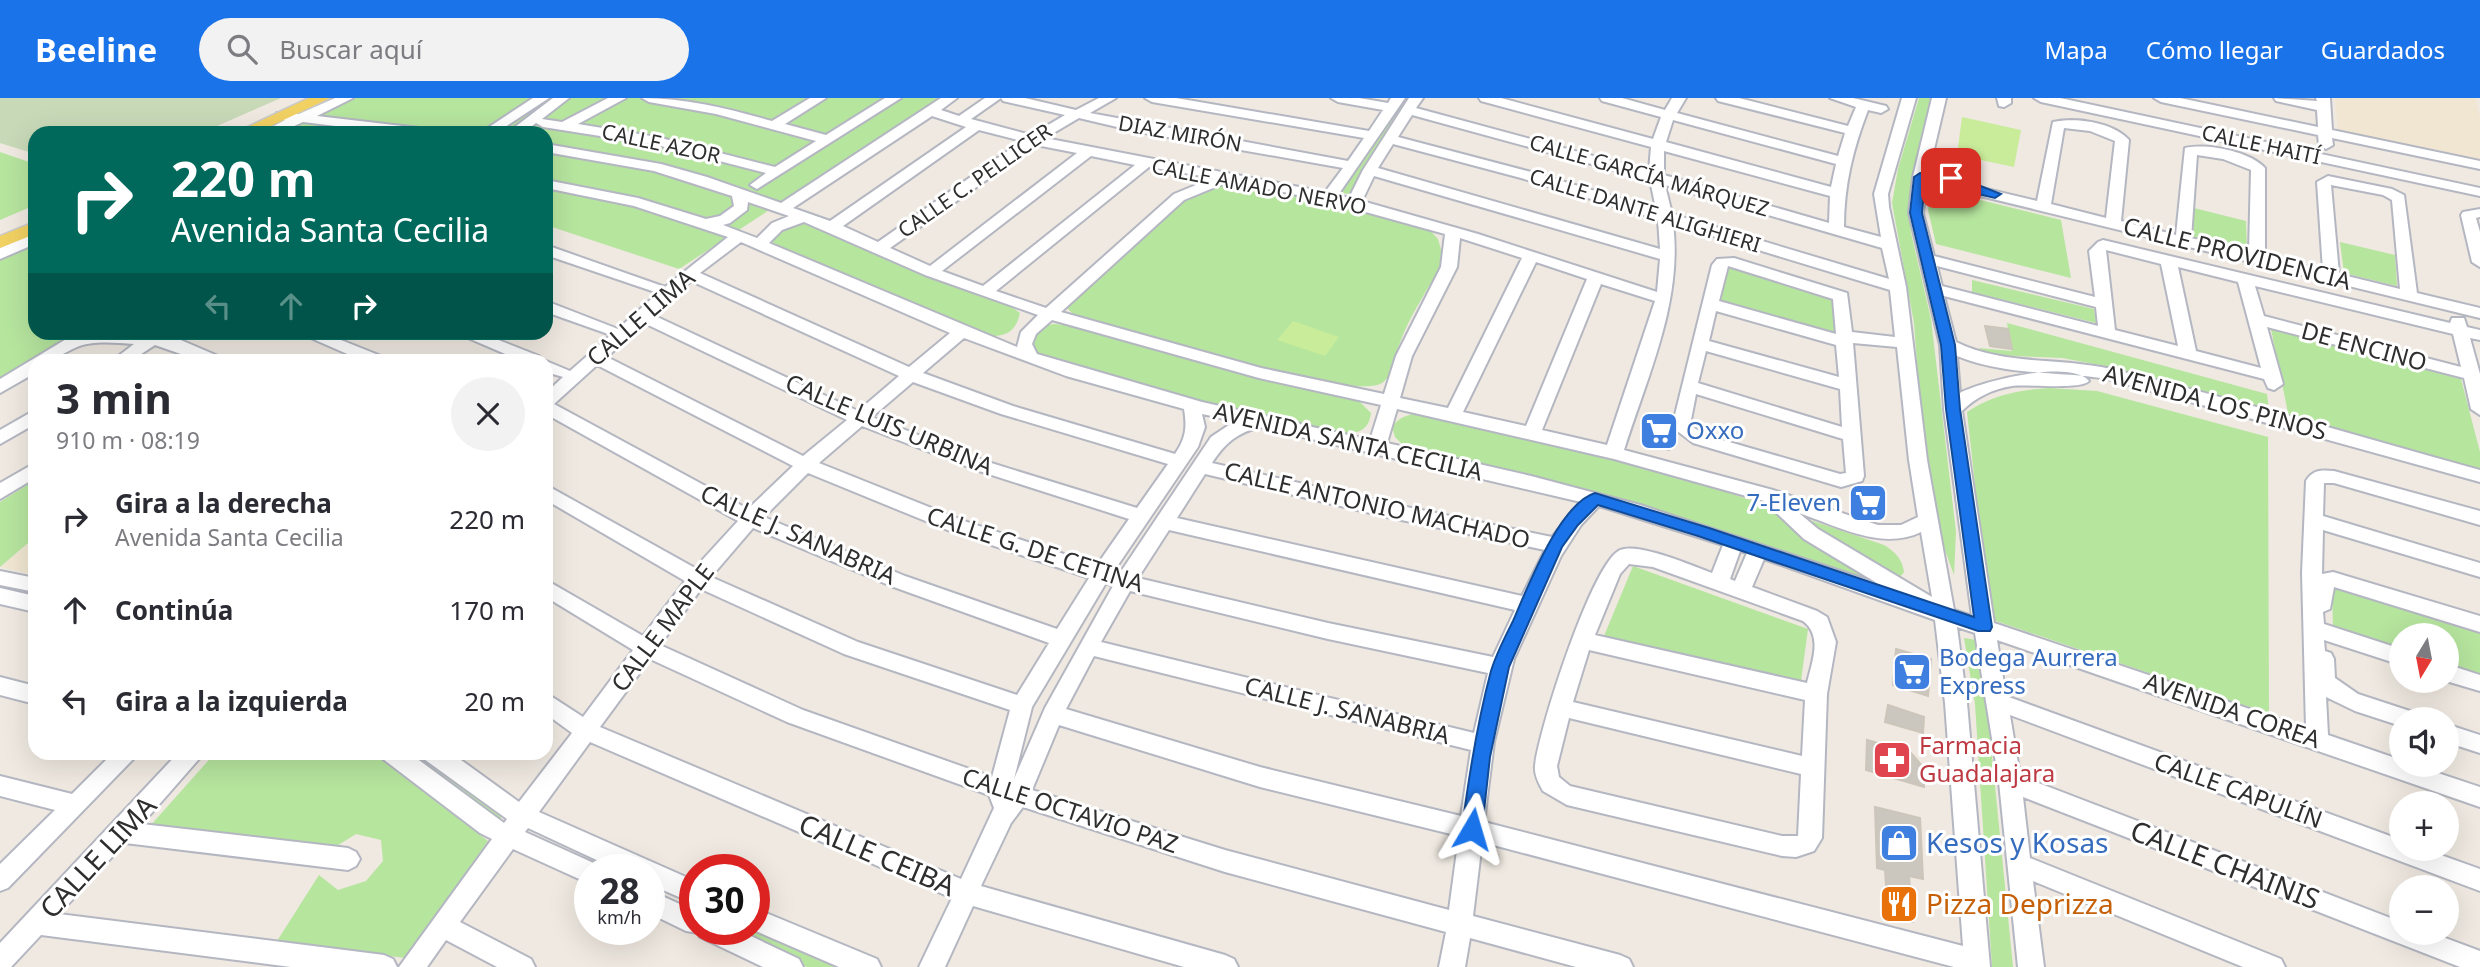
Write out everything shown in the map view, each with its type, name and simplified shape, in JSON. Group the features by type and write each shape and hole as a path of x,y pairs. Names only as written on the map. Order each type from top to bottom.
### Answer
{"main road":[{"path":"241,126 303,98"},
{"path":"259,126 322,98"},
{"path":"0,233 28,221"},
{"path":"0,243 28,230"}],"street":[{"path":"283,126 346,98"},
{"path":"498,126 542,98"},
{"path":"524,126 562,98"},
{"path":"567,125 619,98"},
{"path":"649,98 717,110 827,140"},
{"path":"717,110 738,98"},
{"path":"775,125 819,98"},
{"path":"757,186 894,98"},
{"path":"782,209 950,98"},
{"path":"960,121 994,98"},
{"name":"DIAZ MIRÓN","path":"1008,98 1073,115 1353,166"},
{"name":"CALLE C. PELLICER","path":"880,248 1030,141 1073,115 1109,98"},
{"path":"1152,98 1371,135"},
{"path":"1338,98 1394,103"},
{"path":"1486,98 1836,193"},
{"path":"1607,98 1841,161"},
{"path":"1614,453 1664,299 1669,257 1665,217 1656,177 1658,143 1668,114 1679,98"},
{"path":"1723,98 1852,131"},
{"path":"1837,98 1881,109"},
{"path":"1053,714 1260,777 1472,829 1976,964 1956,703 1945,615 1928,520 1898,287 1881,194 1909,98"},
{"path":"1939,98 1921,174 1916,213 1948,345 1953,409 2035,965"},
{"name":"CALLE HAITÍ","path":"2041,98 2327,170 2480,192"},
{"path":"2161,98 2480,165"},
{"path":"2281,98 2324,103 2327,133 2325,182 2331,276"},
{"path":"1328,197 1353,166 1394,103"},
{"path":"1353,204 1370,170 1412,104"},
{"name":"CALLE GARCÍA MÁRQUEZ","path":"1412,104 1890,245"},
{"path":"1837,230 1836,193 1841,161 1863,104"},
{"name":"CALLE AMADO NERVO","path":"930,111 1030,141 1328,197 1453,232 1664,299"},
{"path":"282,116 369,126"},
{"path":"2043,206 2058,125 2061,122 2119,136 2122,140 2113,223"},
{"name":"CALLE AZOR","path":"543,123 657,141 778,172"},
{"path":"832,227 976,126"},
{"name":"CALLE DANTE ALIGHIERI","path":"1390,139 1526,175 1898,287"},
{"name":"AVENIDA SANTA CECILIA","path":"553,149 656,167 739,193 801,218 832,227 931,272 1027,307 1259,373 1532,432 1614,453 1766,495 1877,532 1904,532 1928,520"},
{"path":"2183,240 2190,151 2199,150 2256,165 2258,168 2257,258"},
{"path":"931,272 1086,153"},
{"path":"985,292 1144,164"},
{"path":"1370,170 1503,206 1669,257"},
{"path":"2327,170 2395,194 2399,198 2409,295"},
{"name":"CALLE PROVIDENCIA","path":"1921,174 1953,187 1995,194 2480,313"},
{"path":"1029,356 1024,344 1026,336 1179,197 1228,178"},
{"name":"AVENIDA SANTA CECILIA","path":"553,185 598,192 669,211 759,245 961,332 1069,372 1192,407 1377,446 1595,499 1734,542 1945,615"},
{"path":"704,224 725,220 741,207 739,193"},
{"path":"2476,213 2469,215 2480,262"},
{"path":"759,245 769,231 780,223 801,218"},
{"path":"1377,446 1413,334 1449,267 1453,232"},
{"name":"CALLE LIMA","path":"554,369 610,330 659,289 733,235"},
{"path":"0,254 28,241"},
{"path":"2107,332 2106,305 2097,251 2099,246 2109,245 2459,324 2480,335"},
{"path":"553,252 659,289"},
{"path":"1453,415 1531,256"},
{"path":"1926,259 2106,305"},
{"path":"2168,259 2188,353"},
{"path":"1729,261 1841,296 1855,476 1846,481 1692,437 1684,431 1681,423 1711,304 1722,262 1729,261"},
{"name":"CALLE LIMA","path":"553,398 643,316 684,273"},
{"name":"CALLE ANTONIO MACHADO","path":"684,273 911,375 1020,414 1189,464 1387,510 1555,545"},
{"path":"1532,432 1596,277"},
{"path":"2245,277 2277,397"},
{"path":"1936,289 2188,353 2277,397"},
{"path":"1711,304 1844,335 1904,339"},
{"path":"985,341 1006,337 1020,330 1026,318 1027,307"},
{"path":"553,309 610,330"},
{"name":"CALLE LUIS URBINA","path":"643,316 860,419 982,466 1142,516"},
{"name":"DE ENCINO","path":"2256,319 2472,374"},
{"path":"2459,324 2480,409"},
{"name":"CALLE MAPLE","path":"412,967 697,579 750,519 805,465 961,332"},
{"path":"54,354 81,340"},
{"path":"130,354 150,340"},
{"path":"166,340 198,354"},
{"path":"325,340 360,354"},
{"path":"482,340 518,354"},
{"path":"1701,344 1849,386"},
{"name":"AVENIDA LOS PINOS","path":"1948,345 1966,355 1983,360 2060,372 2109,374 2277,397 2480,476"},
{"name":"CALLE G. DE CETINA","path":"596,358 805,465 957,526 1125,582 1328,631 1500,667"},
{"path":"0,387 28,369"},
{"name":"AVENIDA LOS PINOS","path":"1953,409 1965,395 1990,386 2060,372 2480,488"},
{"path":"1689,386 1853,436"},
{"path":"1009,793 1125,582 1164,522 1189,464 1194,437 1195,417 1192,407"},
{"name":"CALLE J. SANABRIA","path":"553,408 750,519 898,581 1061,639"},
{"path":"932,967 1002,816 1009,793 1022,705 1061,639 1142,516 1189,464 1228,432 1260,422"},
{"path":"0,438 28,424"},
{"path":"0,492 28,474"},
{"path":"2316,740 2312,628 2315,481 2321,476 2351,481 2480,518"},
{"path":"1766,495 1811,534 1945,615"},
{"path":"553,496 697,579 850,649 1022,705"},
{"path":"1452,967 1460,925 1483,744 1500,667 1555,545 1572,521 1595,499"},
{"path":"2314,520 2480,570"},
{"path":"1164,522 1528,605"},
{"path":"1791,562 1808,556 1813,550 1811,534"},
{"path":"1719,582 1734,542"},
{"path":"1741,590 1758,551"},
{"path":"1625,556 1644,557 1719,582 1810,616 1820,623 1826,642 1816,694 1810,838 1806,844 1796,847 1782,846 1567,795 1553,788 1546,778 1546,766 1559,707 1582,640 1616,564 1625,556"},
{"path":"2389,712 2351,699 2332,689 2325,680 2322,585 2325,580 2333,579 2480,624"},
{"path":"10,587 28,599"},
{"name":"CALLE OCTAVIO PAZ","path":"553,591 646,649 795,716 1009,793 1225,861 1620,967"},
{"name":"AVENIDA COREA","path":"1945,615 2480,797"},
{"path":"2324,632 2389,653"},
{"path":"1582,640 1816,694"},
{"name":"CALLE J. SANABRIA","path":"1088,647 1483,744"},
{"path":"2459,676 2480,683"},
{"path":"0,686 28,693"},
{"name":"CALLE CAPULÍN","path":"1996,701 2480,880"},
{"name":"CALLE CEIBA","path":"553,707 586,731 966,893 1225,967"},
{"path":"1559,707 1811,767"},
{"path":"2459,737 2480,744"},
{"path":"0,880 121,760"},
{"name":"CALLE LIMA","path":"0,961 187,760"},
{"path":"401,760 488,826 574,866"},
{"path":"443,760 508,808 607,854"},
{"name":"CALLE CHAINIS","path":"2010,782 2389,928"},
{"path":"0,786 76,805"},
{"path":"121,832 348,859"},
{"path":"2020,864 2272,967"},
{"path":"37,923 384,967"},
{"path":"443,926 522,967"},
{"path":"770,926 868,967"},
{"path":"743,945 790,967"},
{"name":"CALLE CHAINIS","path":"2433,945 2480,963"}],"shaded area":[{"path":"2335,98 2475,98 2480,117 2480,163 2338,131"},
{"path":"28,543 28,573 1,567"}],"green space":[{"path":"0,98 281,98 217,126 28,126 28,152 0,143"},
{"path":"334,98 941,98 679,269 553,227 553,126 272,126"},
{"path":"1403,98 1409,98 1354,191 1351,194 1341,193"},
{"path":"1919,98 1932,98 1926,141 1908,203 1911,233 1931,319 1956,532 1954,575 1937,528 1919,391 1914,323 1892,203 1898,169"},
{"path":"1962,117 2021,130 2014,167 1957,155"},
{"path":"0,152 28,162 28,208 0,220"},
{"path":"1235,184 1303,197 1428,228 1438,239 1444,260 1408,323 1386,380 1362,386 1328,383 1236,363 1077,318 1065,306 1185,198 1214,187"},
{"path":"1932,188 2061,220 2071,278 1936,244 1928,210"},
{"path":"2194,208 2246,221 2247,250 2193,237"},
{"path":"810,224 924,274 1010,306 1020,313 1017,322 1009,332 1000,335 977,333 883,294 775,245 772,241 783,229"},
{"path":"28,235 28,340 71,340 48,354 28,354 28,366 0,383 0,247"},
{"path":"2340,242 2395,255 2397,286 2344,273"},
{"path":"1729,267 1832,298 1835,332 1720,301"},
{"path":"1972,280 2094,309 2096,323 1972,292"},
{"path":"1293,321 1339,337 1325,356 1277,340"},
{"path":"2007,323 2267,394 2269,411 2105,366 2062,358 1991,355 1978,348 2012,351"},
{"path":"1067,325 1225,369 1359,401 1371,413 1370,419 1362,430 1344,434 1203,404 1041,357 1031,351 1028,338 1042,326"},
{"path":"2271,329 2461,379 2480,452 2480,471 2289,418"},
{"path":"2049,388 2097,391 2268,437 2269,714 1990,619 1967,412 2006,394"},
{"path":"1418,413 1594,453 1685,478 1884,545 1897,556 1904,572 1888,583 1866,581 1689,520 1575,486 1402,444 1395,437 1392,427 1404,417"},
{"path":"28,484 28,543 0,567 0,502"},
{"path":"1633,566 1808,629 1801,681 1604,636"},
{"path":"2332,585 2454,623 2389,623 2389,648 2333,630"},
{"path":"2459,624 2480,631 2480,678 2459,671"},
{"path":"1964,638 1977,640 1988,715 2013,967 1992,967 1975,704"},
{"path":"209,760 382,760 488,841 405,958 277,941 319,875 338,890 366,881 383,861 381,840 356,834 335,847 150,826"},
{"path":"412,760 430,760 502,816 496,826"},
{"path":"770,936 837,967 807,967 759,945 770,945"}],"building":[{"path":"1985,326 2008,329 2012,349 1990,346"},
{"name":"Oxxo","path":"1652,421 1665,425 1674,437 1669,450 1644,443"},
{"name":"7-Eleven","path":"1854,495 1884,495 1885,511 1877,515 1850,511"},
{"name":"Bodega Aurrera Express","path":"1896,649 1931,659 1928,696 1893,685"},
{"path":"1888,705 1924,717 1923,733 1885,722"},
{"name":"Farmacia Guadalajara","path":"1867,740 1910,752 1924,768 1924,787 1866,770"},
{"name":"Kesos y Kosas","path":"1875,807 1920,818 1923,879 1909,876 1913,922 1888,917 1885,870 1877,868"}],"place":[{"name":"Oxxo","path":"1659,431"},
{"name":"7-Eleven","path":"1868,503"},
{"name":"Bodega Aurrera Express","path":"1912,672"},
{"name":"Farmacia Guadalajara","path":"1892,760"},
{"name":"Kesos y Kosas","path":"1899,843"},
{"name":"Pizza Deprizza","path":"1899,904"}],"route":[{"path":"1472,829 1481,757 1500,667 1555,545 1572,521 1595,499 1703,532 1984,627 1953,409 1948,345 1916,213 1920,177 1953,187 1995,194 1951,178"}]}
